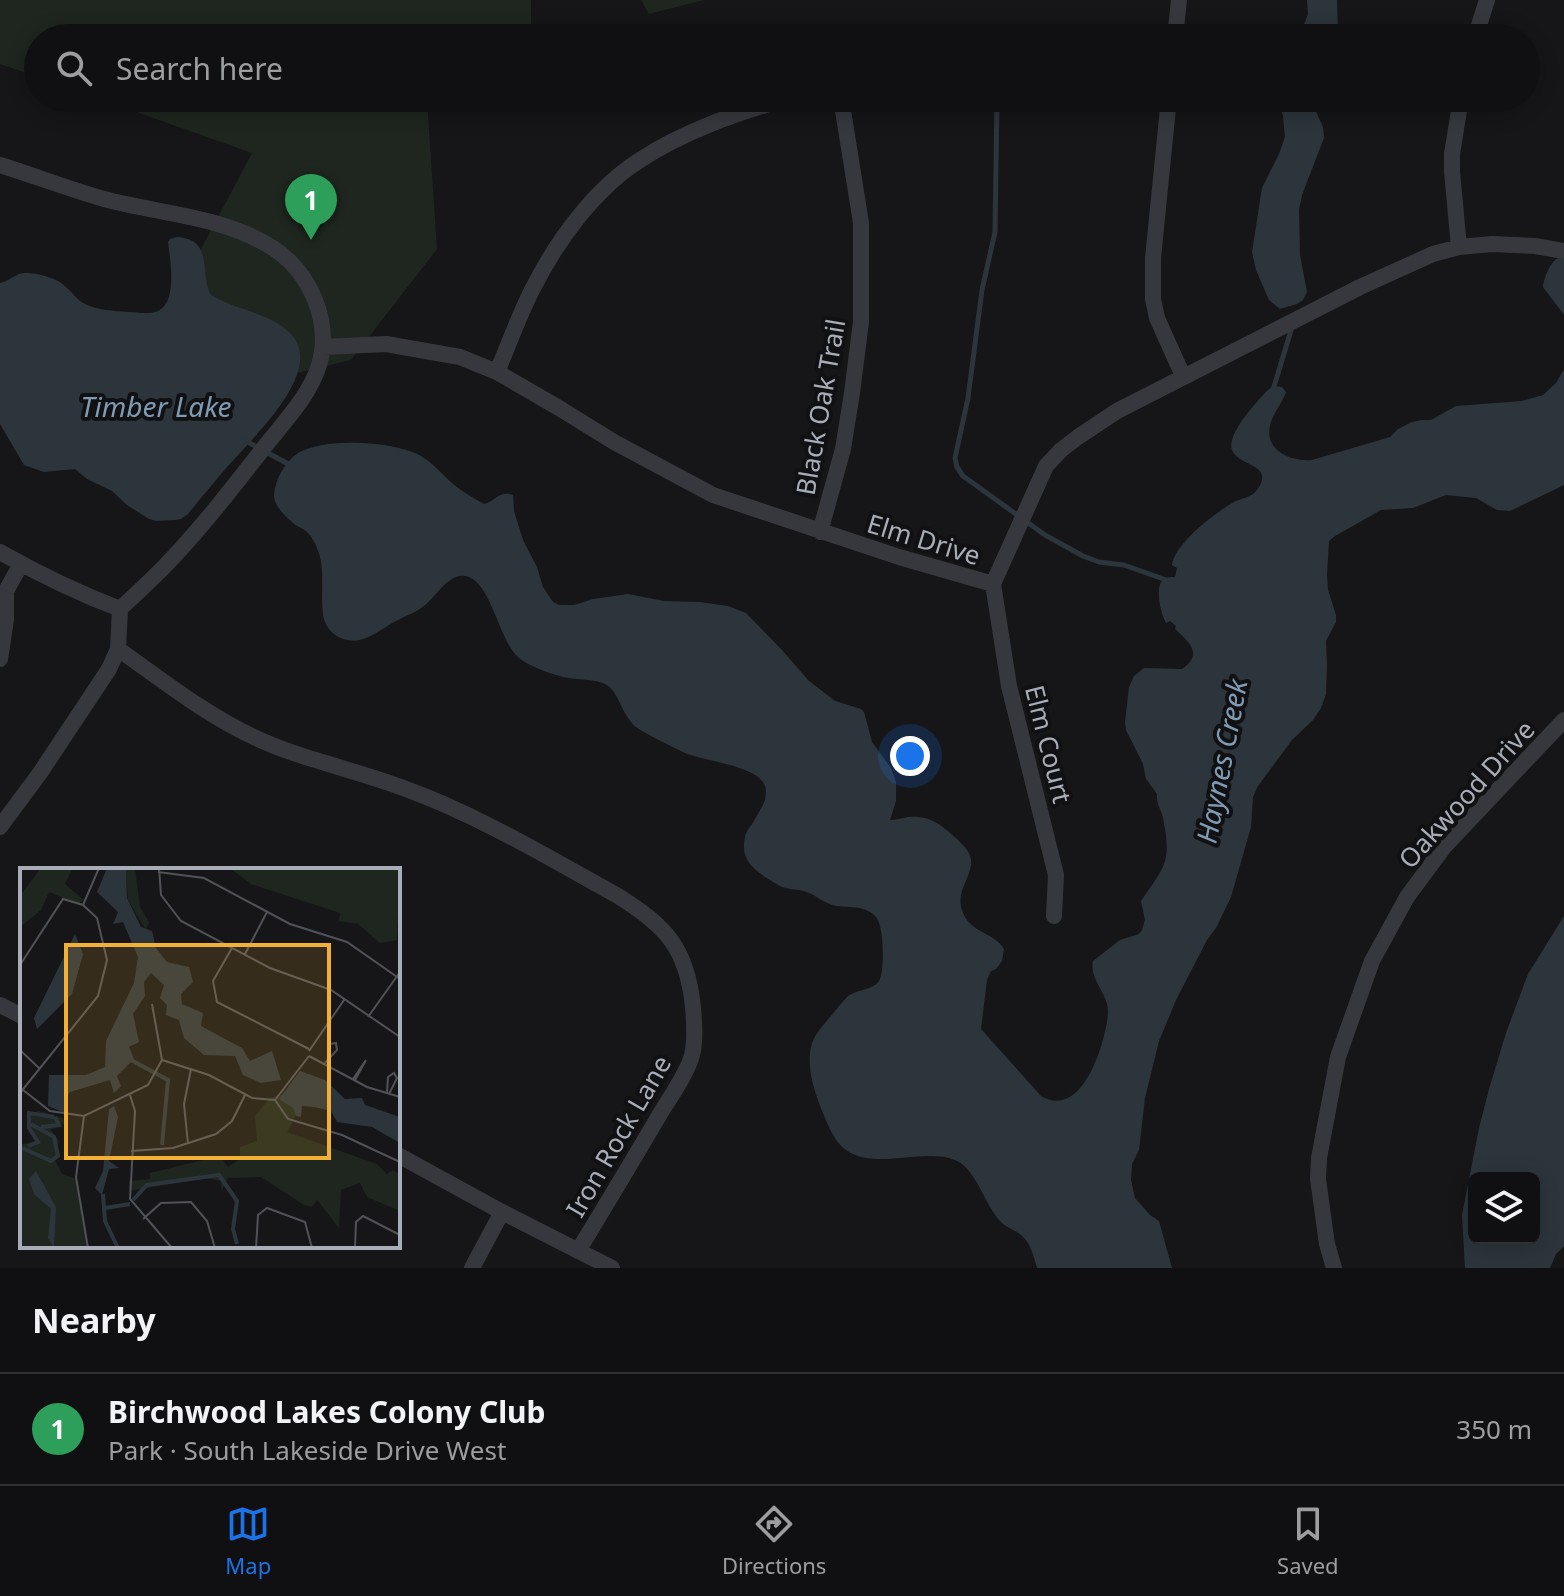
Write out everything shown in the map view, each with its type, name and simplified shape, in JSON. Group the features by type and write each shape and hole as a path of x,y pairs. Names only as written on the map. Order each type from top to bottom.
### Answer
{"street":[{"path":"1176,24 1179,0"},
{"path":"1479,24 1487,0"},
{"path":"497,372 533,287 576,221 605,188 635,163 671,141 747,112"},
{"name":"Black Oak Trail","path":"820,532 843,449 861,322 861,223 843,112"},
{"path":"1168,112 1153,258 1153,299 1157,318 1183,376"},
{"path":"1459,112 1452,172 1459,247"},
{"path":"0,165 104,199 229,227 274,249 300,272 309,287 321,318 323,347 312,381 282,424 222,500 165,565 120,609 118,649 109,669 0,827"},
{"name":"Elm Drive","path":"323,347 386,344 460,357 497,372 614,442 713,495 820,532 993,584 1046,466 1061,450 1097,423 1183,376 1433,254 1459,247 1492,244 1564,251"},
{"path":"0,552 84,595 120,609"},
{"path":"0,659 6,620 3,593 21,564"},
{"name":"Elm Court","path":"993,584 1009,686 1056,875 1054,916"},
{"name":"Iron Rock Lane","path":"118,649 199,706 257,739 405,788 461,812 634,906 665,930 678,951 691,991 695,1029 692,1055 671,1096 578,1251"},
{"name":"Oakwood Drive","path":"1334,1268 1327,1244 1318,1179 1319,1158 1338,1057 1372,961 1407,897 1444,847 1564,720"},
{"path":"0,1005 20,1015"},
{"path":"400,1156 612,1268"},
{"path":"472,1268 502,1212"}],"shaded area":[{"path":"0,0 531,0 531,24 24,24 24,72 0,64"},
{"path":"641,0 704,0 649,14"},
{"path":"136,112 428,112 437,249 351,360 259,382 156,334 252,153"}],"water":[{"path":"1307,0 1337,0 1338,24 1304,24 1308,14"},
{"path":"1282,112 1316,112 1324,138 1299,210 1300,255 1307,292 1297,304 1280,309 1269,300 1252,252 1262,188 1285,137"},
{"name":"Timber Lake","path":"177,237 197,244 204,260 211,295 281,325 299,347 300,365 282,403 188,514 181,519 156,521 75,469 44,472 24,465 0,424 0,283 20,274 38,274 59,282 90,306 143,313 158,311 168,299 170,290 168,242"},
{"path":"1558,258 1564,259 1564,315 1543,287 1552,263"},
{"name":"Haynes Creek","path":"1564,369 1564,485 1510,511 1497,510 1476,498 1446,495 1413,508 1381,510 1329,541 1328,590 1336,622 1326,641 1326,694 1313,720 1292,740 1253,797 1251,827 1231,897 1176,1000 1159,1041 1145,1098 1139,1150 1132,1164 1131,1180 1135,1198 1159,1221 1172,1268 1037,1268 1025,1239 1001,1222 975,1179 962,1164 955,1160 924,1156 872,1159 856,1155 843,1147 832,1133 817,1098 810,1071 811,1046 819,1030 847,997 879,981 883,959 881,929 876,917 868,910 832,905 808,892 782,887 749,863 744,852 745,837 765,800 763,782 748,771 685,753 642,731 629,720 615,693 605,684 557,675 519,658 506,640 484,591 469,577 455,577 419,610 368,637 349,640 337,636 325,621 320,556 315,544 306,531 283,514 274,498 282,471 298,453 342,443 395,447 421,456 457,487 484,504 501,495 513,495 514,511 523,540 543,587 553,602 559,605 628,594 664,601 728,606 746,613 808,680 835,701 864,712 872,742 891,768 896,782 896,801 890,820 908,817 929,819 946,829 967,850 971,865 960,900 963,913 972,925 995,939 1004,949 1002,961 991,971 987,980 981,1029 1041,1096 1056,1101 1069,1098 1080,1088 1090,1074 1103,1041 1108,1013 1106,999 1094,975 1093,961 1120,940 1139,934 1142,930 1145,920 1141,901 1164,863 1166,833 1157,794 1146,779 1143,764 1126,730 1129,687 1134,676 1144,668 1182,669 1192,658 1189,643 1175,629 1176,626 1170,621 1166,623 1164,619 1160,585 1165,579 1175,577 1177,568 1172,565 1188,538 1218,512 1253,494 1262,482 1259,470 1236,456 1232,450 1234,435 1244,418 1269,389 1282,387 1286,392 1271,422 1270,440 1287,456 1312,460 1390,437 1412,422 1431,420 1456,406 1522,401 1543,395 1556,383"},
{"path":"1564,916 1564,1246 1556,1254 1550,1268 1465,1268 1462,1215 1468,1184 1468,1244 1540,1244 1540,1172 1470,1172 1479,1128 1506,1033 1528,974"}],"waterway":[{"path":"997,112 995,232 982,290 968,398 955,458 957,467 963,476 1045,535 1083,556 1099,562 1124,565 1169,581"},
{"path":"1273,390 1292,327"},
{"path":"244,440 292,466"}],"place":[{"name":"Birchwood Lakes Colony Club","path":"311,240"}]}
